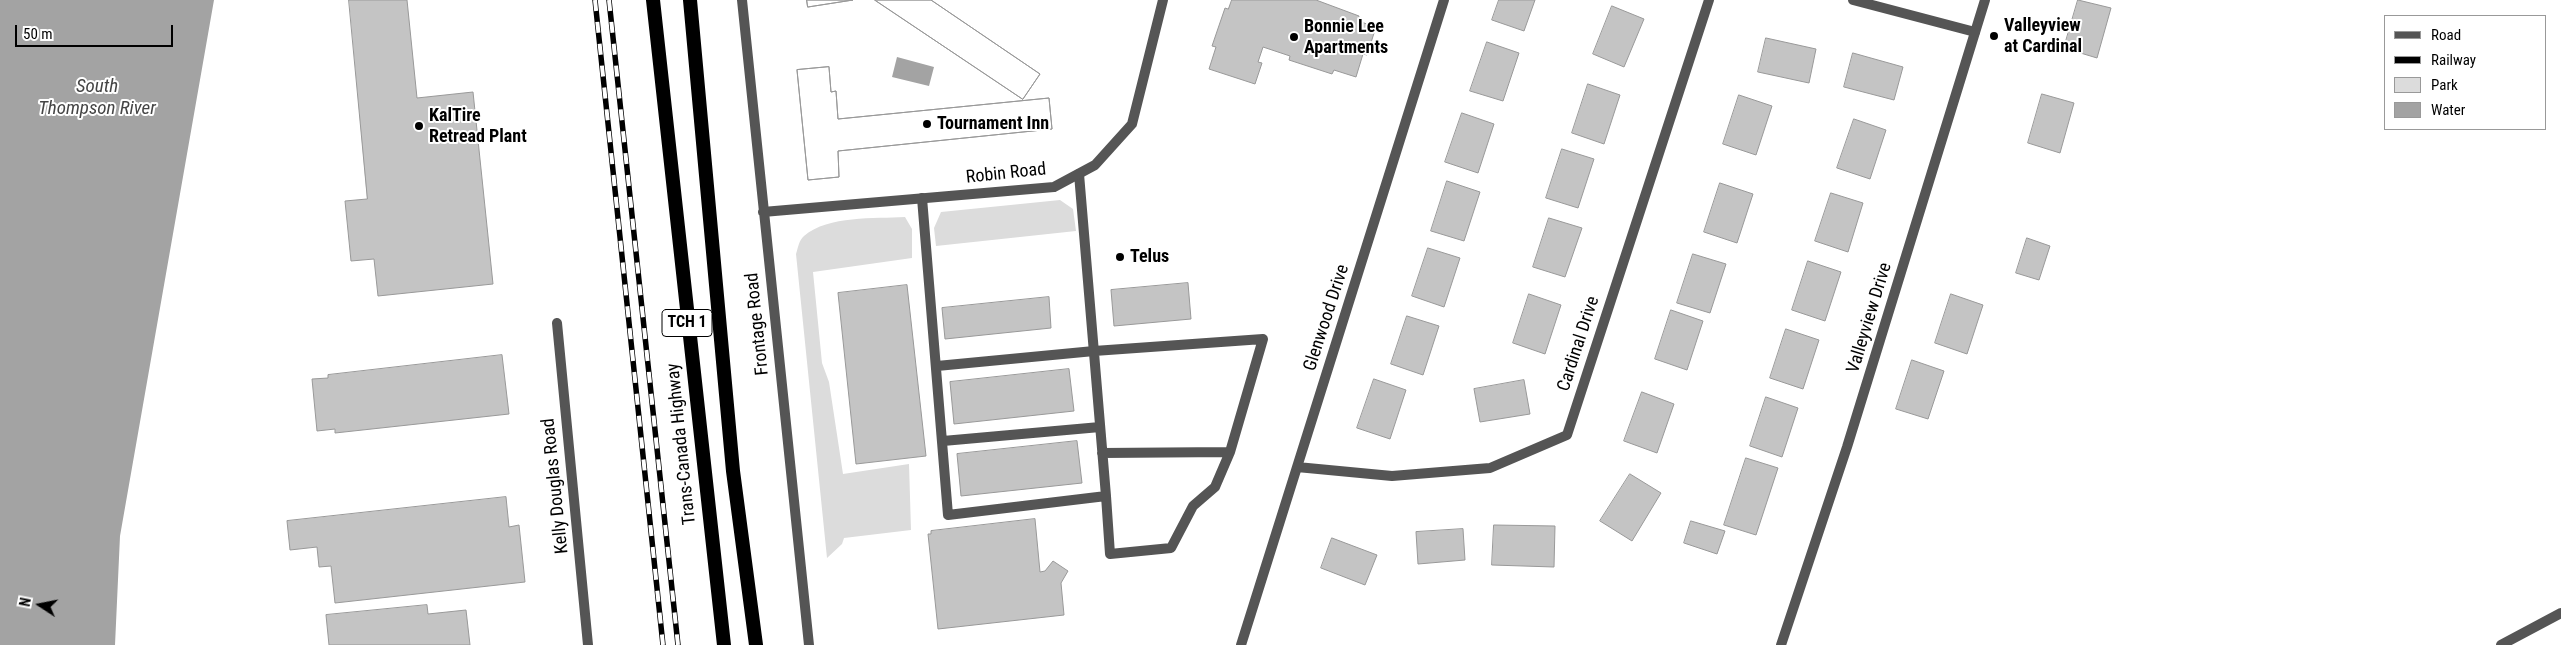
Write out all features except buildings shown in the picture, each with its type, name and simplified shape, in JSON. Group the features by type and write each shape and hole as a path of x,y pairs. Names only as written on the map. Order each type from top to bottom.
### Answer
{"highway":[{"name":"Trans-Canada Highway","path":"653,0 724,645"},
{"name":"TCH 1","path":"690,0 733,471 756,645"}],"street":[{"name":"Frontage Road","path":"742,0 809,645"},
{"name":"Robin Road","path":"763,212 1054,187 1079,174 1095,165 1132,124 1163,0"},
{"name":"Glenwood Drive","path":"1241,645 1444,0"},
{"name":"Cardinal Drive","path":"1297,467 1392,476 1490,468 1567,435 1709,0"},
{"path":"1853,0 1975,32"},
{"name":"Valleyview Drive","path":"1781,645 1847,446 1985,0"},
{"path":"937,366 1094,351 1263,339 1230,452 1215,486 1193,506 1171,548 1110,554 1106,496 1102,453 1094,351 1079,174"},
{"path":"922,198 948,515 1106,496"},
{"name":"Kelly Douglas Road","path":"557,323 588,645"},
{"path":"943,441 1100,427"},
{"path":"1102,453 1230,452"},
{"path":"2501,645 2561,613"}],"green space":[{"path":"1060,200 1073,209 1076,231 936,246 934,228 941,212"},
{"path":"905,217 912,229 912,258 813,272 822,363 829,382 843,474 909,464 911,530 844,538 842,544 827,558 796,254 804,236 826,224 852,219"}],"water":[{"name":"South Thompson River","path":"0,0 214,0 120,536 115,645 0,645"},
{"path":"897,57 934,67 929,86 892,77"}],"railway":[{"path":"595,0 663,645"},
{"path":"609,0 678,645"}],"place":[{"name":"Valleyview at Cardinal","path":"1994,36"},
{"name":"Bonnie Lee Apartments","path":"1294,37"},
{"name":"Tournament Inn","path":"927,124"},
{"name":"KalTire Retread Plant","path":"419,126"},
{"name":"Telus","path":"1120,257"}]}
